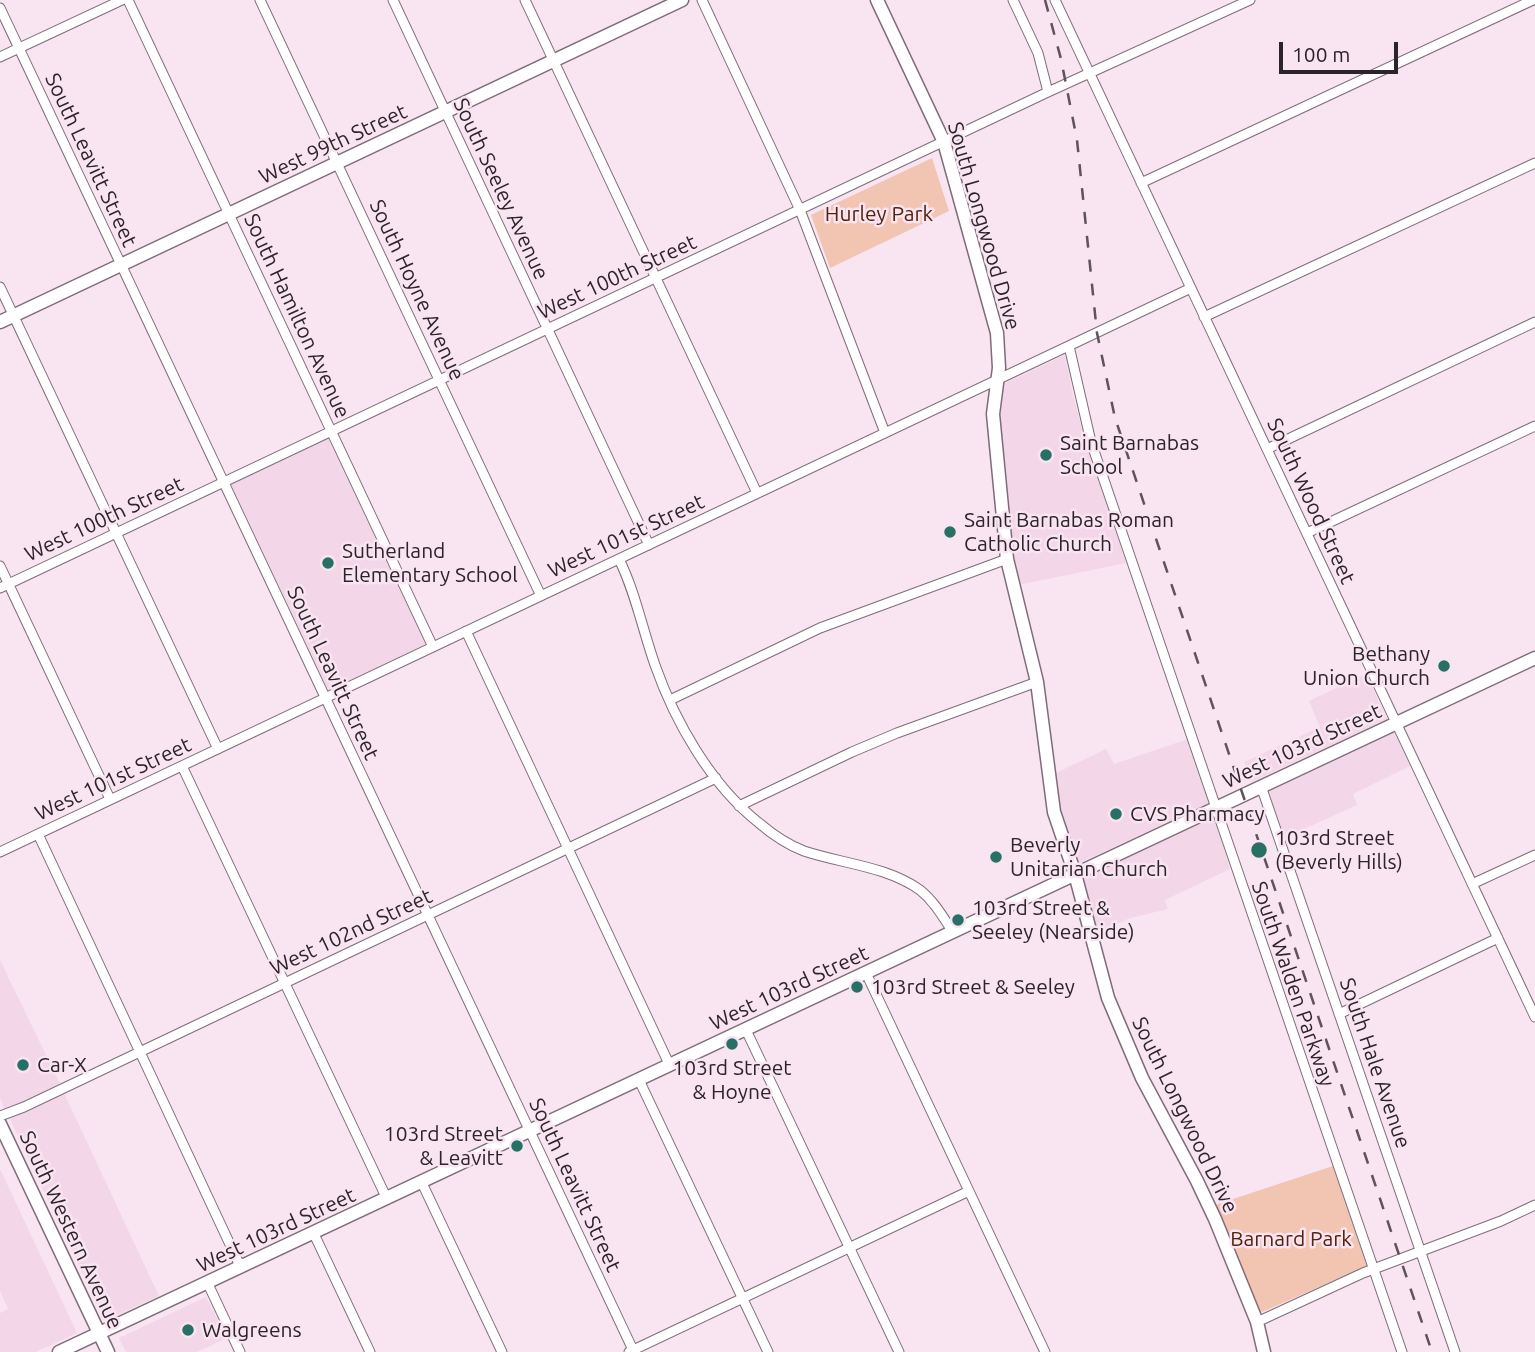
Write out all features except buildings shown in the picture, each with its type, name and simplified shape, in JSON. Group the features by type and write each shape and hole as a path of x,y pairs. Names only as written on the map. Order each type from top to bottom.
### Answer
{"street":[{"path":"0,57 122,0"},
{"name":"South Hamilton Avenue","path":"128,0 433,647"},
{"name":"South Hoyne Avenue","path":"260,0 541,596"},
{"name":"South Seeley Avenue","path":"393,0 649,545"},
{"path":"525,0 757,494"},
{"name":"West 99th Street","path":"0,322 682,0"},
{"path":"702,0 800,210 885,433"},
{"name":"South Longwood Drive","path":"877,0 944,142 997,333 999,368 993,414 1007,559 1037,682 1051,799 1076,874 1099,967 1119,1026 1154,1102 1198,1181 1258,1322 1264,1352"},
{"path":"1013,0 1038,53 1048,92"},
{"name":"South Wood Street","path":"1055,0 1535,1017"},
{"name":"West 100th Street","path":"4,586 1048,92 1250,0"},
{"path":"1141,183 1533,0"},
{"name":"South Leavitt Street","path":"0,8 632,1351"},
{"path":"1204,317 1535,163"},
{"path":"0,287 218,748"},
{"name":"West 101st Street","path":"0,851 1191,289"},
{"path":"1267,449 1535,321"},
{"name":"South Walden Parkway","path":"1069,346 1091,442 1216,807 1241,888 1402,1352"},
{"path":"1307,533 1535,426"},
{"path":"619,559 632,586 647,642 684,729 716,778 739,806 777,837 802,850 903,880 922,892 938,909 953,932"},
{"path":"670,700 820,628 1007,559"},
{"path":"0,566 4,586 110,799"},
{"path":"466,631 670,1066"},
{"name":"West 103rd Street","path":"59,1352 1535,658"},
{"path":"739,806 897,733 1037,682"},
{"path":"181,766 387,1199"},
{"name":"West 102nd Street","path":"0,1116 716,778"},
{"name":"South Hale Avenue","path":"1261,786 1455,1352"},
{"path":"38,834 241,1268"},
{"path":"1472,884 1535,855"},
{"path":"1339,1014 1498,939"},
{"path":"866,973 1045,1352"},
{"path":"746,1030 899,1352"},
{"path":"639,1080 768,1352"},
{"name":"South Western Avenue","path":"0,1124 108,1352"},
{"path":"422,1183 502,1352"},
{"path":"632,1351 969,1191"},
{"path":"1258,1322 1372,1269 1501,1221 1535,1205"},
{"path":"314,1234 370,1352"},
{"path":"208,1284 240,1352"}],"shaded area":[{"name":"Saint Barnabas School","path":"1065,355 1085,439 1126,563 1018,585 1013,565 999,416 1001,385"},
{"name":"Sutherland Elementary School","path":"328,436 427,645 328,691 229,483"},
{"path":"1366,674 1387,719 1251,782 1244,762 1320,727 1309,701"},
{"path":"1396,731 1412,765 1353,794 1357,805 1284,838 1268,792"},
{"path":"1188,739 1209,803 1077,864 1056,799 1054,774 1106,749 1114,764"},
{"path":"1214,816 1230,869 1165,900 1168,909 1130,918 1093,935 1079,879"},
{"path":"0,960 60,1084 5,1110 0,1098"},
{"path":"64,1093 159,1296 110,1318 101,1313 10,1119"},
{"path":"0,1169 77,1333 36,1352 0,1352 0,1313 8,1309 0,1291"},
{"path":"206,1297 227,1338 197,1352 126,1352 119,1338"}],"green space":[{"name":"Hurley Park","path":"932,158 949,211 830,268 811,215"},
{"name":"Barnard Park","path":"1333,1166 1367,1266 1262,1312 1258,1309 1215,1205"}],"railway":[{"path":"1045,0 1061,59 1077,140 1097,333 1115,418 1432,1352"}],"place":[{"name":"Saint Barnabas School","path":"1046,455"},
{"name":"Saint Barnabas Roman Catholic Church","path":"950,532"},
{"name":"Sutherland Elementary School","path":"328,563"},
{"name":"Bethany Union Church","path":"1444,666"},
{"name":"CVS Pharmacy","path":"1116,814"},
{"name":"103rd Street (Beverly Hills)","path":"1259,850"},
{"name":"Beverly Unitarian Church","path":"996,857"},
{"name":"103rd Street & Seeley (Nearside)","path":"958,920"},
{"name":"103rd Street & Seeley","path":"857,987"},
{"name":"103rd Street & Hoyne","path":"732,1044"},
{"name":"Car-X","path":"23,1065"},
{"name":"103rd Street & Leavitt","path":"517,1146"},
{"name":"Walgreens","path":"188,1330"}]}
